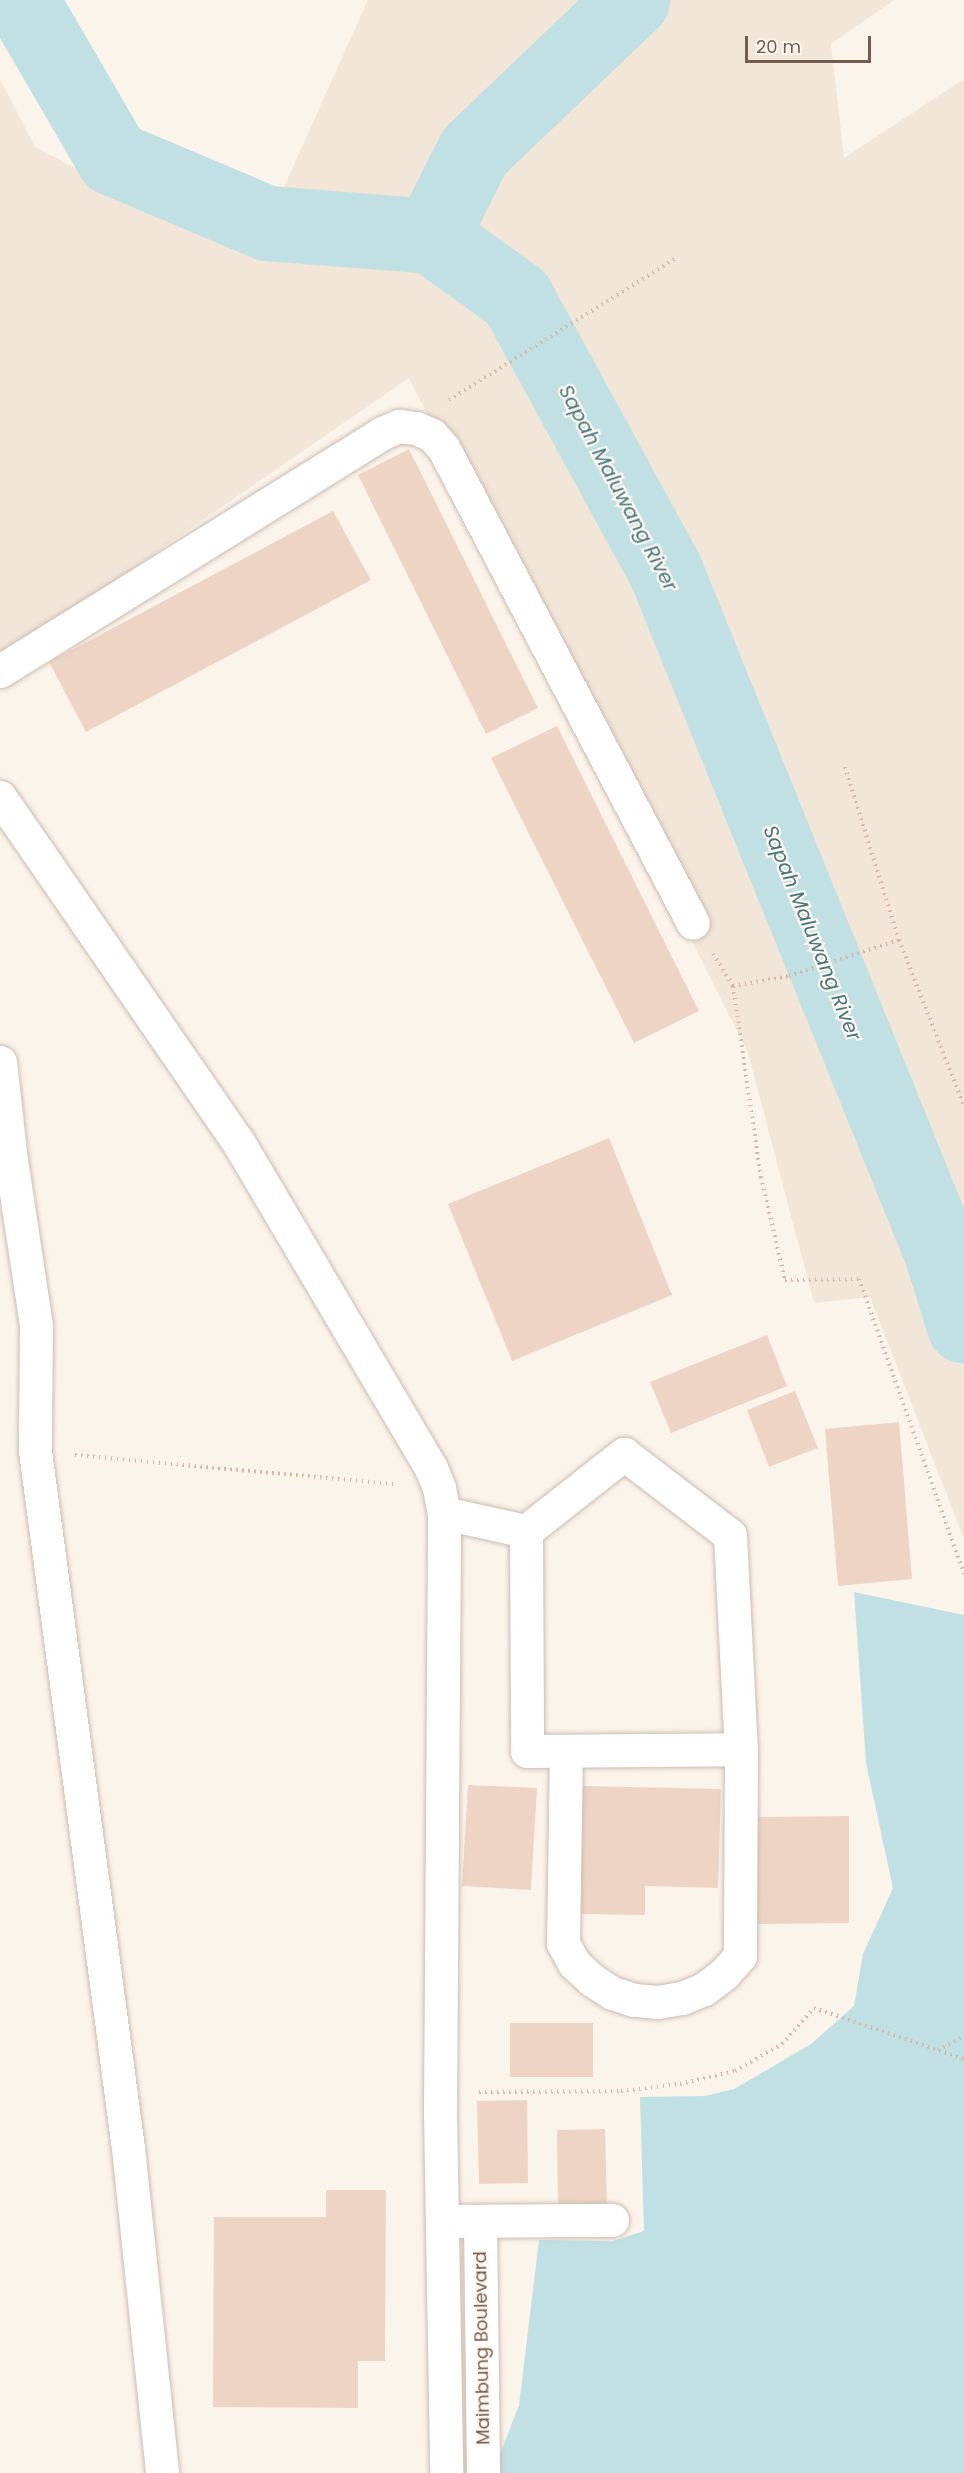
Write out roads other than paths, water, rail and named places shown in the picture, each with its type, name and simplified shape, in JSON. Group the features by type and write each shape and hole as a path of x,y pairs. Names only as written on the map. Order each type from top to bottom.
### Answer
{"street":[{"path":"0,671 382,433 399,426 416,428 432,435 444,449 693,923"},
{"path":"0,797 237,1140 431,1468 442,1500 440,2220 446,2473"},
{"path":"0,1062 11,1160 36,1325 35,1451 128,2148 162,2473"},
{"path":"526,1531 624,1455 730,1535 741,1749 740,1956 724,1974 704,1989 682,1998 658,2001 634,2000 612,1992 592,1980 574,1963 563,1943 566,1752"},
{"path":"442,1500 526,1531"},
{"path":"526,1531 527,1751 741,1749"},
{"path":"440,2220 480,2222 612,2220"},
{"name":"Maimbung Boulevard","path":"480,2222 483,2473"}],"water":[{"path":"854,1592 964,1615 964,2473 498,2473 499,2457 519,2405 539,2240 613,2241 644,2231 640,2097 705,2096 734,2089 811,2044 854,2006 863,1954 893,1888 866,1763"}],"waterway":[{"name":"Sapah Maluwang River","path":"21,0 113,158 267,223 431,236 516,297 665,570 941,1252 964,1326"},
{"path":"431,236 474,151 632,0"}]}
